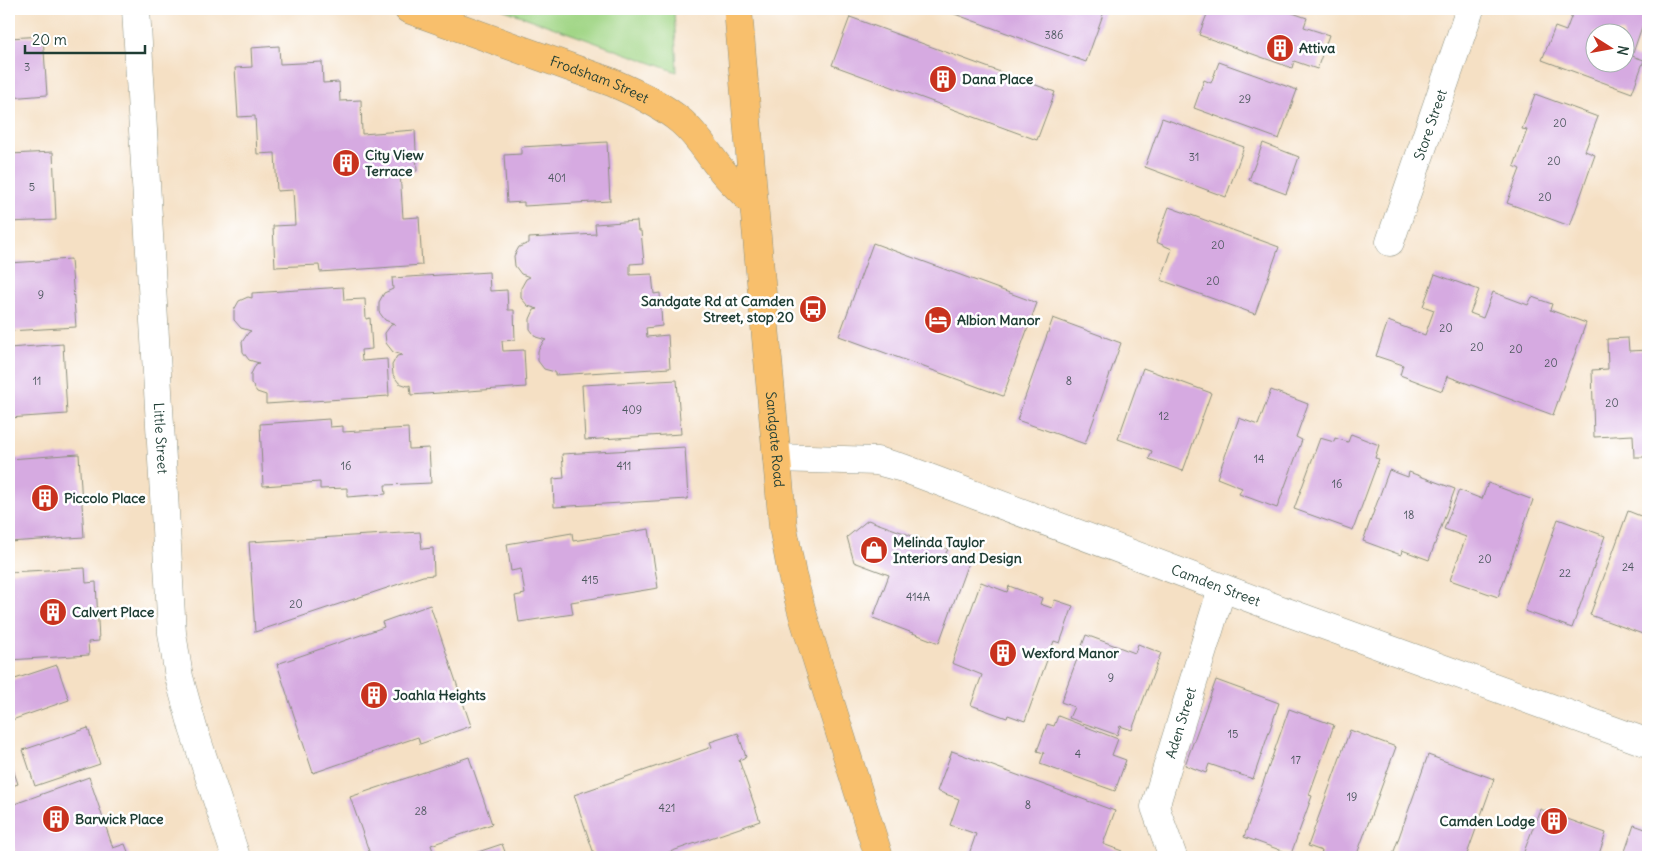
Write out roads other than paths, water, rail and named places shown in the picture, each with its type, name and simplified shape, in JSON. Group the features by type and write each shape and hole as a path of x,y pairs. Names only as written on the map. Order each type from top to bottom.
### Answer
{"highway":[{"name":"Frodsham Street","path":"408,9 637,93 682,122 702,142 719,168 754,204"},
{"name":"Sandgate Road","path":"738,9 783,527 792,575 807,628 879,857"}],"street":[{"name":"Little Street","path":"136,9 172,633 179,677 191,720 236,857"},
{"name":"Store Street","path":"1390,242 1470,9"},
{"name":"Camden Street","path":"777,458 877,462 903,468 1222,588 1648,743"},
{"name":"Aden Street","path":"1173,857 1155,807 1222,588"}],"place":[{"name":"Attiva","path":"1280,48"},
{"name":"Dana Place","path":"943,79"},
{"name":"City View Terrace","path":"346,163"},
{"name":"Sandgate Rd at Camden Street, stop 20","path":"813,309"},
{"name":"Albion Manor","path":"938,320"},
{"name":"Piccolo Place","path":"45,498"},
{"name":"Melinda Taylor Interiors and Design","path":"874,550"},
{"name":"Calvert Place","path":"53,612"},
{"name":"Wexford Manor","path":"1003,653"},
{"name":"Joahla Heights","path":"374,695"},
{"name":"Barwick Place","path":"56,819"},
{"name":"Camden Lodge","path":"1554,821"}]}
